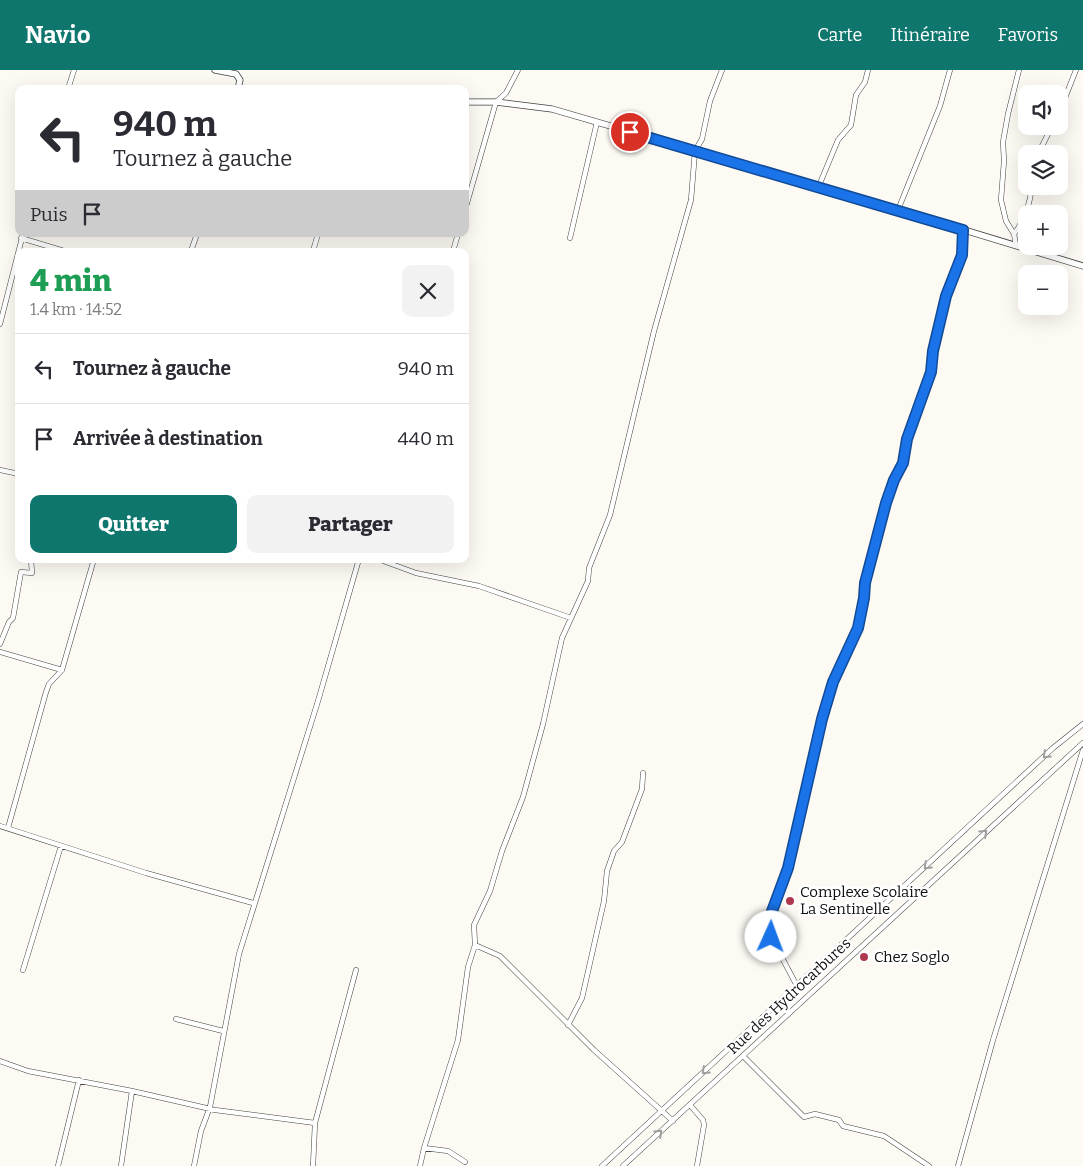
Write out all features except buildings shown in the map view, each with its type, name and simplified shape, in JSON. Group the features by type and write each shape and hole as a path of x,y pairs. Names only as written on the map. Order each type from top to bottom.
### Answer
{"street":[{"path":"69,85 74,70"},
{"path":"215,70 236,74 240,80 239,85"},
{"path":"469,196 496,102 506,93 518,70"},
{"path":"420,1166 458,1040 468,967 474,945 474,925 490,891 502,851 523,797 543,724 562,638 588,581 589,568 612,507 654,331 691,200 695,151 702,139 710,101 722,70"},
{"path":"818,188 835,147 851,125 856,95 865,82 868,70"},
{"path":"898,210 940,106 950,70"},
{"path":"1016,245 1014,234 1006,221 1001,200 1003,142 1008,114 1020,70"},
{"path":"1068,90 1076,70"},
{"path":"469,102 496,102 552,109 1083,266"},
{"path":"570,238 597,122"},
{"path":"1014,234 1021,226 1031,195"},
{"path":"797,986 771,937 768,922 788,868 830,694 858,628 865,583 886,503 894,480 903,463 907,439 931,372 933,351 946,296 962,255 963,230"},
{"path":"25,237 56,248"},
{"path":"0,324 15,264"},
{"path":"0,470 15,473"},
{"path":"0,644 8,622 13,618 22,572 32,573 32,563"},
{"path":"8,828 46,692 49,684 62,670 93,563"},
{"path":"194,1166 201,1131 210,1107 238,954 318,700 358,563"},
{"path":"389,563 416,573 479,586 572,618"},
{"path":"0,652 62,670"},
{"path":"602,1166 1053,748 1083,724"},
{"name":"Rue des Hydrocarbures","path":"623,1166 1083,743"},
{"path":"958,1166 994,1040 1083,750"},
{"path":"568,1024 582,998 604,901 607,871 614,851 622,842 642,789 643,773"},
{"path":"0,826 146,873 253,903"},
{"path":"22,970 61,846"},
{"path":"474,945 500,956 568,1024 673,1120"},
{"path":"312,1166 315,1123 356,970"},
{"path":"176,1019 223,1031"},
{"path":"743,1056 804,1116 815,1114 840,1120 843,1126 882,1136 929,1166"},
{"path":"0,1061 28,1071 210,1107 215,1110 315,1123"},
{"path":"58,1166 79,1080"},
{"path":"121,1166 132,1091"},
{"path":"690,1105 704,1120 697,1166"},
{"path":"424,1148 448,1151 465,1162"}],"place":[{"name":"Complexe Scolaire La Sentinelle","path":"790,901"},
{"name":"Chez Soglo","path":"864,957"}],"route":[{"path":"630,132 963,230 962,255 946,296 933,351 931,372 907,439 906,454 886,503 880,532 865,583 858,628 846,658 833,682 822,719 815,757 788,868 780,894 768,922 771,937"}]}
